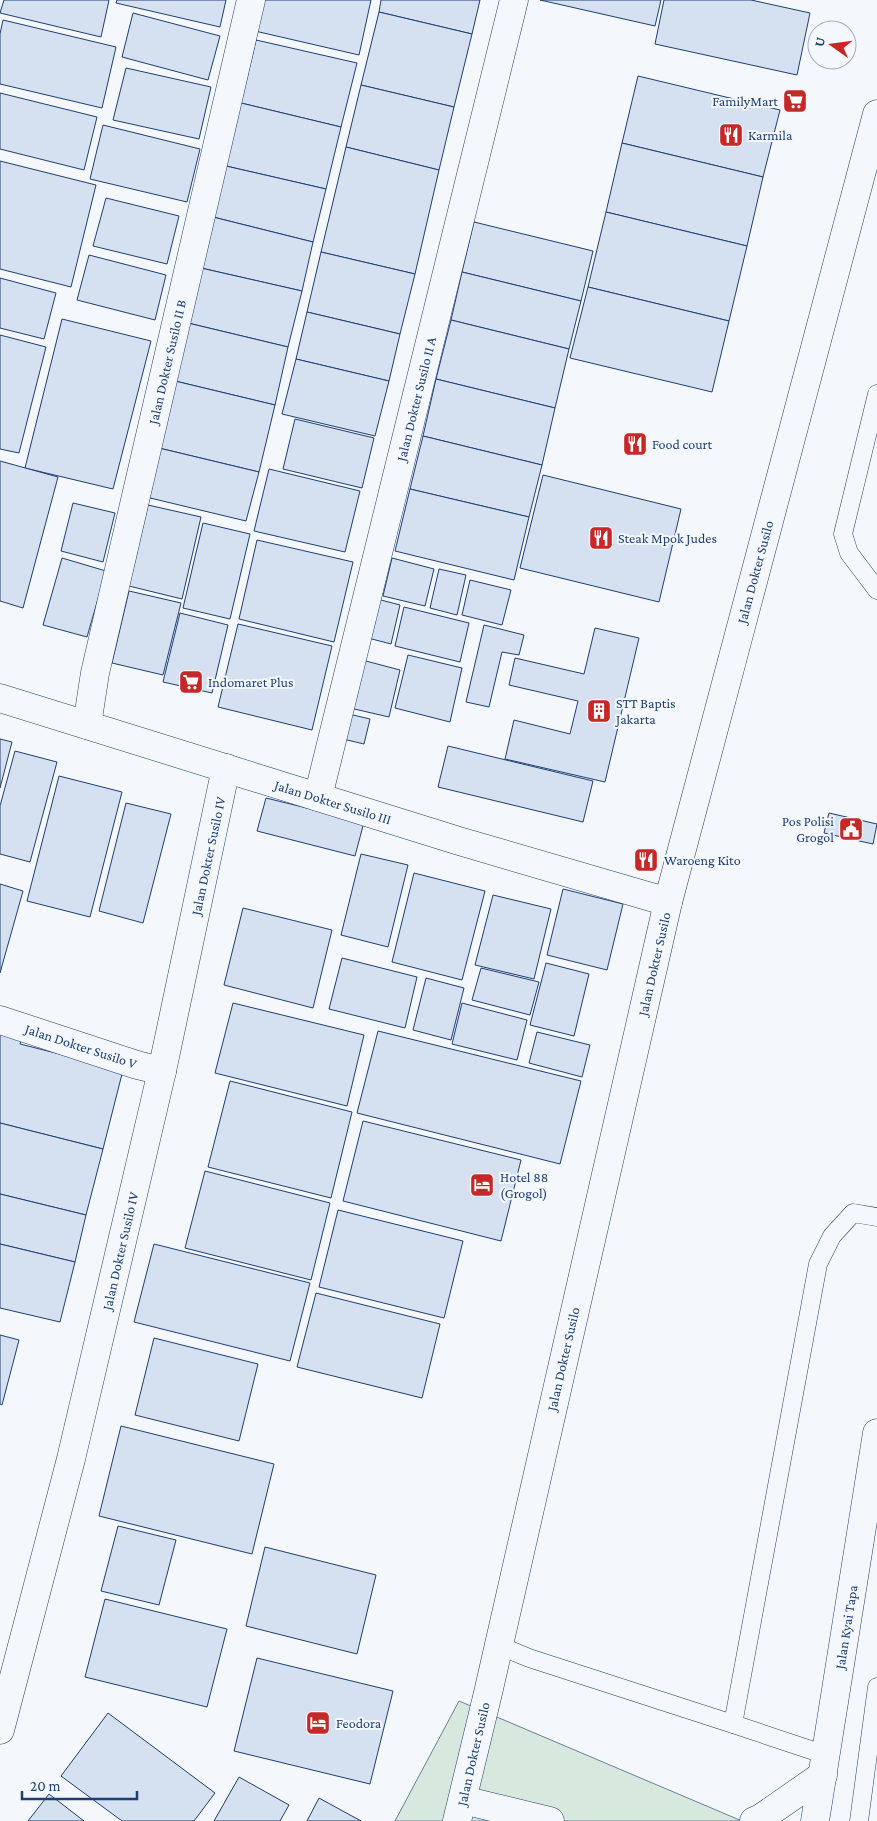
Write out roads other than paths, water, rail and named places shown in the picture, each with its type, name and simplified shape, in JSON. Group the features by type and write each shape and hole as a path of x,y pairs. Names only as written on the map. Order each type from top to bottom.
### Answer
{"street":[{"name":"Jalan Dokter Susilo II B","path":"87,725 95,673 251,0"},
{"name":"Jalan Dokter Susilo II A","path":"318,797 514,0"},
{"name":"Jalan Dokter Susilo","path":"460,1811 668,902 877,114"},
{"name":"Jalan Dokter Susilo III","path":"0,698 459,841 668,902"},
{"name":"Jalan Dokter Susilo IV","path":"0,1730 71,1459 162,1071 226,768"},
{"name":"Jalan Dokter Susilo V","path":"0,1020 137,1065 162,1071"},
{"name":"Jalan Kyai Tapa","path":"815,1821 877,1434"},
{"path":"754,1821 761,1818 824,1765"},
{"path":"460,1811 550,1821"}],"lane":[{"path":"877,394 843,534 849,553 877,590"},
{"path":"733,1724 818,1264 832,1236 853,1213 877,1216"},
{"path":"498,1645 529,1658 733,1724 824,1765"},
{"path":"858,1821 877,1687"}],"place":[{"name":"FamilyMart","path":"795,101"},
{"name":"Karmila","path":"731,135"},
{"name":"Food court","path":"635,444"},
{"name":"Steak Mpok Judes","path":"601,538"},
{"name":"Indomaret Plus","path":"191,682"},
{"name":"STT Baptis Jakarta","path":"599,711"},
{"name":"Pos Polisi Grogol","path":"851,829"},
{"name":"Waroeng Kito","path":"646,860"},
{"name":"Hotel 88 (Grogol)","path":"482,1185"},
{"name":"Feodora","path":"318,1723"}]}
